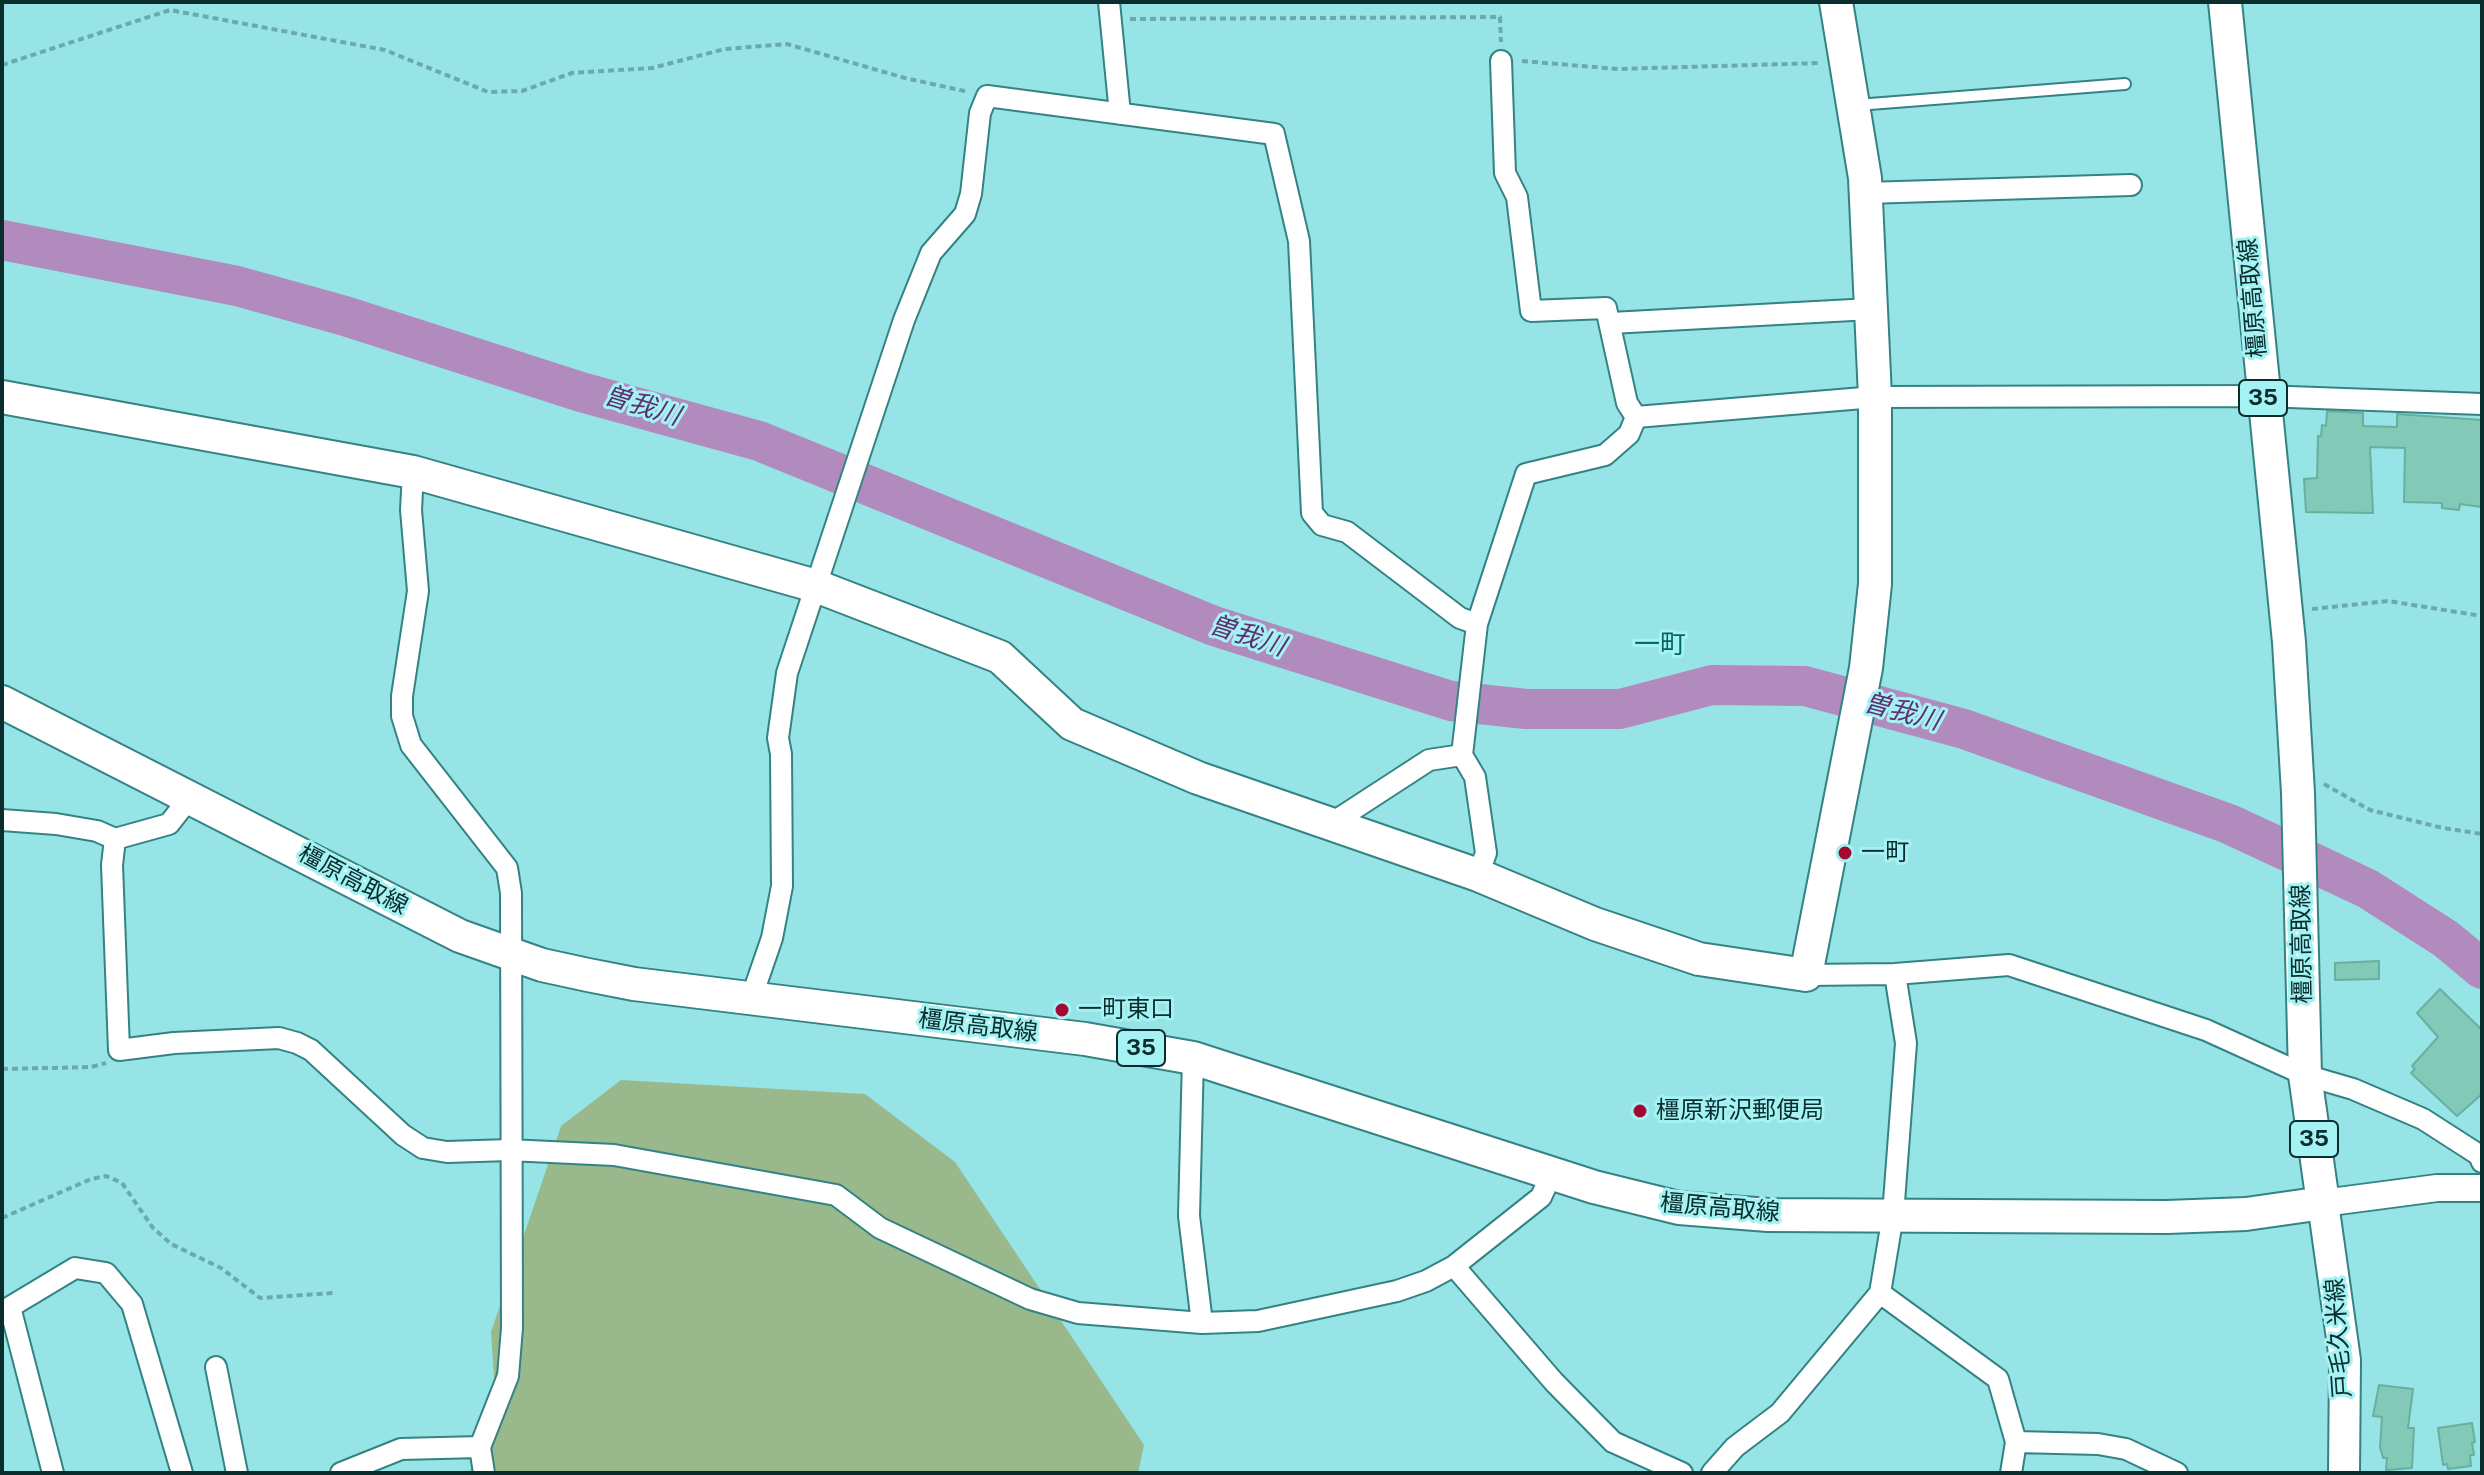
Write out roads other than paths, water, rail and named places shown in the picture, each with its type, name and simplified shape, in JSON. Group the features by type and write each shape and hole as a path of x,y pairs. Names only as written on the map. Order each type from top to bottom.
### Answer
{"main road":[{"path":"2,397 413,472 561,511 816,586 1000,657 1072,724 1198,778 1478,875 1595,924 1699,959 1806,975 1866,668 1875,584 1875,397 1865,193 1855,105 1836,2"},
{"name":"橿原高取線","path":"2,702 436,924 509,954 634,984 1085,1039 1193,1058 1552,1173 1679,1208 1768,1215 2167,1217 2246,1214 2323,1203 2305,1075 2298,787 2286,613 2225,2"},
{"name":"戸毛久米線","path":"2323,1203 2345,1360 2344,1473"}],"street":[{"path":"1110,11 1120,114"},
{"path":"1501,61 1505,173 1517,197 1531,311 1606,308 1627,403 1636,417"},
{"path":"751,999 772,938 782,886 781,754 778,738 787,673 867,440 904,320 931,253 965,214 971,194 980,113 987,96 1274,134 1299,241 1312,513 1322,525 1347,532 1460,618 1477,624"},
{"path":"1865,193 2131,185"},
{"path":"1611,323 1871,309"},
{"path":"1636,417 1875,397 2262,396 2482,404"},
{"path":"1478,875 1486,853 1475,777 1462,749 1477,624 1526,474 1605,455 1629,434 1636,417"},
{"path":"413,472 411,510 418,591 402,696 402,716 411,745 507,868 511,893 509,1150 512,1328 508,1376 480,1447 484,1473"},
{"path":"1329,825 1429,760 1462,749"},
{"path":"2,820 56,824 97,831 115,839 169,824 191,796"},
{"path":"115,839 112,865 119,1050 174,1043 279,1038 311,1050 403,1135 423,1148 447,1152 509,1150 614,1155 836,1195 880,1228 1030,1299 1078,1313 1202,1323 1258,1321 1397,1291 1454,1266 1541,1197 1552,1173"},
{"path":"1806,975 1895,974 2009,965 2206,1030 2305,1075 2353,1089 2423,1119 2479,1155 2482,1162"},
{"path":"1712,1473 1735,1447 1780,1413 1880,1293 1893,1215 1906,1043 1895,974"},
{"path":"1193,1058 1189,1216 1202,1323"},
{"path":"2323,1203 2437,1188 2482,1188"},
{"path":"1454,1266 1554,1382 1613,1442 1682,1473"},
{"path":"53,1473 10,1307 75,1268 106,1273 132,1304 182,1473"},
{"path":"1880,1293 1998,1379 2016,1442 2011,1473"},
{"path":"216,1367 237,1473"},
{"path":"2016,1442 2098,1444 2126,1449 2177,1473"},
{"path":"341,1473 401,1449 480,1447"}],"lane":[{"path":"1855,105 2125,84"}],"waterway":[{"name":"曽我川","path":"2,240 237,286 345,316 581,392 759,441 1214,626 1451,701 1526,709 1620,709 1712,685 1805,686 1964,729 2229,824 2368,889 2446,939 2482,969"}],"place":[{"name":"一町","path":"1845,853"},
{"name":"一町東口","path":"1062,1010"},
{"name":"橿原新沢郵便局","path":"1640,1111"}],"district":[{"name":"一町","path":"1660,645"}]}
